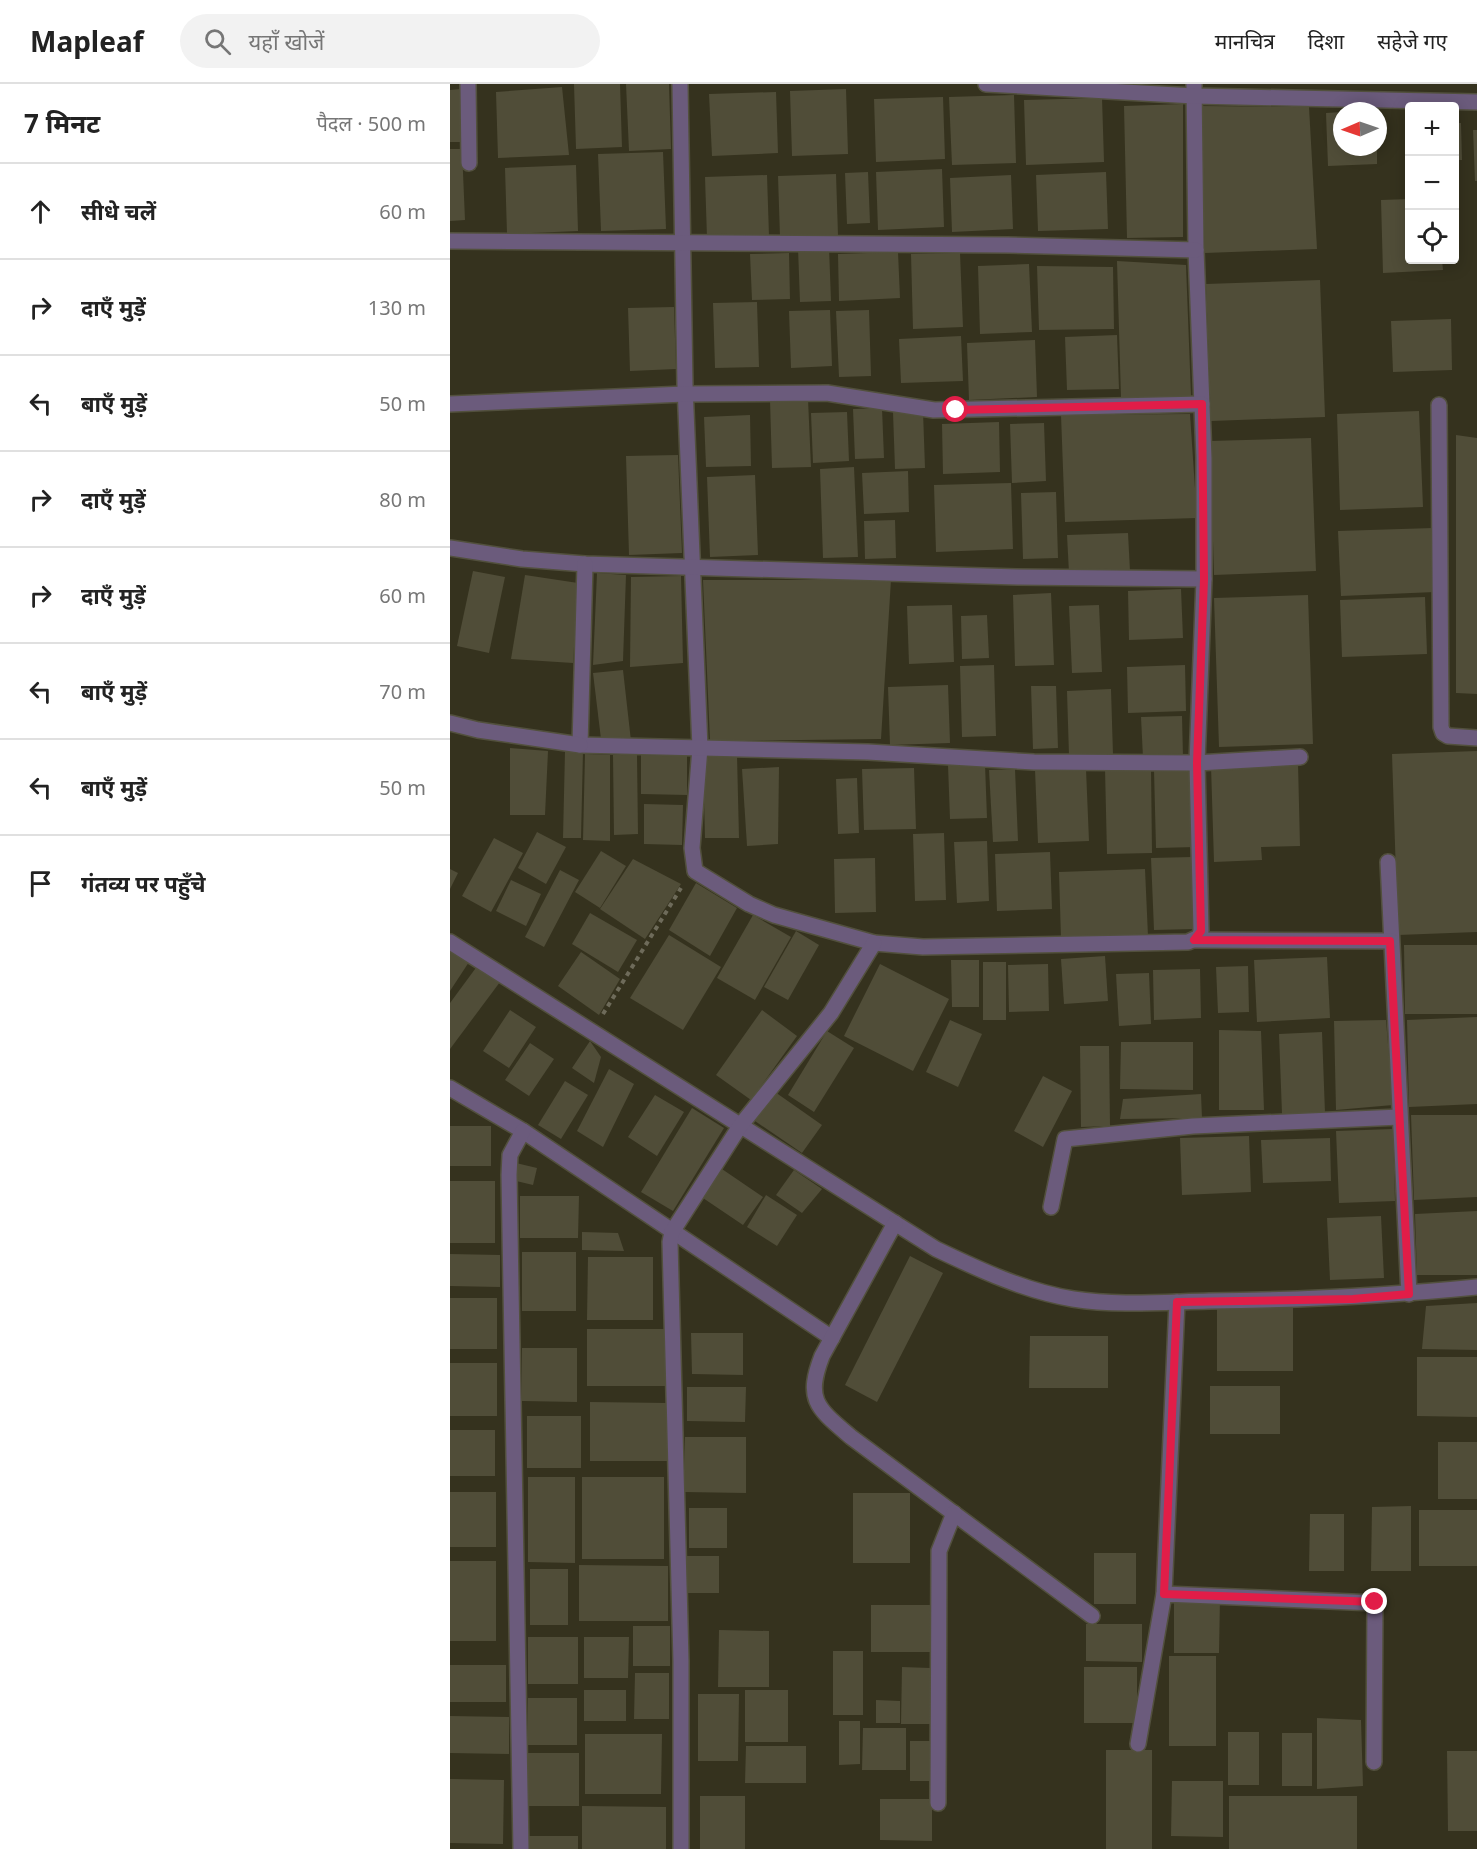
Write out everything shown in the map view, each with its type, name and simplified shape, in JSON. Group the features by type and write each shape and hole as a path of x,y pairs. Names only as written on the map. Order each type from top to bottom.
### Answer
{"street":[{"path":"468,84 469,164"},
{"path":"680,84 680,243 694,566 699,748 692,848 695,871 749,904 774,915 874,943 923,948 1194,940 1390,941"},
{"path":"986,84 1477,102"},
{"path":"1194,90 1204,579 1197,763 1201,931 1194,940"},
{"path":"450,241 1008,245 1196,250"},
{"path":"450,404 685,394 834,393 934,410 1202,404"},
{"path":"1439,405 1441,727 1448,736 1477,738"},
{"path":"450,548 522,559 585,564 1017,577 1204,579"},
{"path":"580,745 585,564"},
{"path":"450,723 580,745 868,752 1034,762 1197,763 1300,757"},
{"path":"1388,862 1390,941 1409,1294"},
{"path":"450,942 895,1223 955,1258 1025,1287 1073,1299 1128,1303 1353,1299 1477,1287"},
{"path":"681,1849 681,1661 669,1252 672,1232 740,1126 831,1013 874,943"},
{"path":"450,1088 523,1131 832,1338"},
{"path":"1051,1207 1065,1139 1194,1126 1400,1117"},
{"path":"521,1849 509,1175 510,1155 523,1131"},
{"path":"895,1223 832,1338 813,1379 814,1396 825,1414 1092,1616"},
{"path":"1138,1744 1164,1594 1177,1302"},
{"path":"938,1803 939,1551 954,1513"},
{"path":"1164,1594 1375,1602 1374,1762"}],"path":[{"path":"593,1031 694,867"}],"building":[{"path":"574,84 620,84 622,147 576,149"},
{"path":"626,84 669,84 671,149 629,151"},
{"path":"562,87 569,155 498,158 496,92"},
{"path":"461,89 463,142 450,142 450,90"},
{"path":"846,89 848,154 792,156 790,91"},
{"path":"776,92 778,153 712,156 709,94"},
{"path":"1014,95 1016,163 952,165 949,97"},
{"path":"943,97 945,159 876,162 874,99"},
{"path":"1102,98 1104,162 1026,165 1024,100"},
{"path":"1183,104 1183,237 1127,238 1124,106"},
{"path":"1200,106 1309,107 1317,249 1205,253"},
{"path":"1326,113 1333,113 1333,156 1377,156 1377,164 1328,166"},
{"path":"1459,123 1461,123 1462,160 1459,160"},
{"path":"1473,130 1477,130 1477,181 1475,181"},
{"path":"450,149 462,149 465,220 450,221"},
{"path":"663,152 666,229 601,231 598,154"},
{"path":"576,165 578,231 507,234 505,168"},
{"path":"942,169 944,227 878,230 876,172"},
{"path":"868,172 870,223 847,224 845,173"},
{"path":"1106,172 1108,229 1038,231 1036,175"},
{"path":"836,174 838,235 780,237 778,176"},
{"path":"767,175 769,236 707,238 705,177"},
{"path":"1011,175 1013,229 952,232 950,178"},
{"path":"1405,199 1405,264 1442,264 1443,270 1383,273 1381,200"},
{"path":"829,247 831,301 800,302 798,248"},
{"path":"898,252 900,298 839,301 838,254"},
{"path":"789,253 790,299 752,300 750,254"},
{"path":"960,253 963,327 913,329 911,254"},
{"path":"1117,261 1186,265 1191,396 1121,398"},
{"path":"1029,264 1032,332 980,334 978,266"},
{"path":"1037,266 1113,267 1114,329 1039,330"},
{"path":"1320,280 1325,417 1211,421 1206,284"},
{"path":"757,302 759,367 715,368 713,303"},
{"path":"674,307 676,369 630,371 628,308"},
{"path":"830,310 832,366 791,368 789,311"},
{"path":"869,310 871,376 839,377 836,311"},
{"path":"1451,319 1452,370 1393,372 1391,321"},
{"path":"1117,335 1119,389 1067,390 1065,337"},
{"path":"961,336 963,381 901,383 899,339"},
{"path":"1035,340 1037,397 969,400 967,343"},
{"path":"808,399 811,467 772,468 770,400"},
{"path":"882,408 884,458 855,459 853,409"},
{"path":"923,411 925,468 895,469 893,412"},
{"path":"1419,411 1423,507 1340,510 1337,414"},
{"path":"847,412 849,461 813,463 811,413"},
{"path":"1190,414 1197,518 1065,522 1061,415"},
{"path":"750,415 751,466 706,467 704,417"},
{"path":"999,422 1000,472 943,474 942,424"},
{"path":"1044,423 1046,481 1012,483 1010,424"},
{"path":"1456,435 1477,438 1477,694 1456,693"},
{"path":"1311,438 1316,571 1214,575 1210,441"},
{"path":"678,455 682,553 629,555 626,456"},
{"path":"854,467 858,557 823,558 820,469"},
{"path":"908,471 909,512 864,514 862,473"},
{"path":"755,475 758,555 710,557 707,477"},
{"path":"1011,483 1013,549 936,552 934,485"},
{"path":"1056,492 1058,558 1023,559 1021,493"},
{"path":"895,520 896,558 865,559 864,521"},
{"path":"1433,528 1435,592 1341,596 1338,531"},
{"path":"1128,533 1130,571 1069,573 1067,535"},
{"path":"473,571 505,577 489,653 457,646"},
{"path":"597,573 626,575 623,661 593,665"},
{"path":"525,575 578,583 573,663 511,659"},
{"path":"681,576 683,663 630,667 631,577"},
{"path":"703,580 891,580 881,739 710,741"},
{"path":"1181,589 1183,638 1129,640 1128,591"},
{"path":"1051,593 1054,665 1015,666 1013,595"},
{"path":"1308,595 1313,744 1219,747 1214,598"},
{"path":"1425,597 1427,654 1342,657 1340,600"},
{"path":"952,605 954,662 909,664 907,606"},
{"path":"1099,605 1102,672 1072,673 1069,606"},
{"path":"987,615 989,658 962,659 961,616"},
{"path":"994,665 996,736 962,737 960,666"},
{"path":"1185,665 1186,711 1128,713 1127,667"},
{"path":"623,670 631,741 601,739 593,673"},
{"path":"948,685 950,743 890,745 888,687"},
{"path":"1031,686 1056,686 1058,748 1033,749"},
{"path":"1111,689 1113,755 1069,756 1067,691"},
{"path":"1182,716 1183,757 1143,758 1141,717"},
{"path":"510,748 548,751 545,815 510,815"},
{"path":"565,751 583,751 581,838 563,838"},
{"path":"1477,751 1477,932 1398,935 1392,754"},
{"path":"585,754 610,755 610,841 583,840"},
{"path":"613,755 637,755 638,834 614,835"},
{"path":"641,755 687,756 687,795 641,794"},
{"path":"737,755 739,838 705,838 703,756"},
{"path":"1298,763 1300,846 1261,847 1262,860 1214,862 1211,766"},
{"path":"985,764 987,818 950,819 948,765"},
{"path":"779,767 778,844 747,846 742,769"},
{"path":"914,768 916,829 864,830 862,769"},
{"path":"1151,768 1152,853 1107,854 1105,769"},
{"path":"1015,769 1018,841 993,842 989,770"},
{"path":"1086,769 1089,841 1038,843 1035,770"},
{"path":"1195,769 1196,847 1156,848 1154,770"},
{"path":"857,778 859,833 838,834 836,779"},
{"path":"644,804 683,805 682,845 644,844"},
{"path":"537,832 566,847 546,884 518,868"},
{"path":"944,833 946,900 915,901 913,834"},
{"path":"494,838 523,853 491,912 462,896"},
{"path":"987,841 989,901 957,903 954,842"},
{"path":"601,851 626,866 600,908 575,892"},
{"path":"1050,852 1052,909 997,911 995,854"},
{"path":"1192,857 1195,929 1154,930 1151,858"},
{"path":"875,858 876,912 835,913 834,859"},
{"path":"633,859 681,884 645,939 600,909"},
{"path":"450,869 458,873 450,889"},
{"path":"1145,869 1148,936 1061,939 1059,872"},
{"path":"560,870 579,880 544,947 525,937"},
{"path":"511,880 541,894 526,926 496,911"},
{"path":"696,883 737,908 710,956 669,930"},
{"path":"590,913 637,940 618,972 572,944"},
{"path":"753,915 791,937 755,1000 717,978"},
{"path":"796,931 819,945 788,1000 764,987"},
{"path":"669,935 721,967 683,1030 630,998"},
{"path":"1404,945 1477,945 1477,1014 1405,1014"},
{"path":"450,950 469,962 450,991"},
{"path":"581,952 620,979 599,1015 558,986"},
{"path":"1105,956 1108,1001 1064,1004 1061,959"},
{"path":"1327,957 1330,1018 1257,1022 1254,960"},
{"path":"951,960 979,960 979,1007 952,1007"},
{"path":"983,962 1006,962 1006,1020 983,1020"},
{"path":"880,964 949,999 913,1071 844,1036"},
{"path":"1048,964 1049,1011 1009,1012 1008,965"},
{"path":"478,965 500,982 450,1049 450,1003"},
{"path":"1248,966 1249,1012 1218,1013 1216,967"},
{"path":"1200,969 1201,1018 1154,1020 1153,970"},
{"path":"1149,973 1151,1024 1119,1026 1116,974"},
{"path":"510,1010 536,1027 509,1068 483,1051"},
{"path":"762,1010 797,1036 751,1100 716,1075"},
{"path":"1477,1017 1477,1104 1409,1107 1407,1020"},
{"path":"950,1020 982,1034 958,1087 926,1072"},
{"path":"1386,1020 1393,1105 1336,1110 1334,1021"},
{"path":"1219,1030 1261,1031 1264,1110 1219,1110"},
{"path":"827,1031 854,1048 814,1112 788,1095"},
{"path":"1322,1032 1325,1113 1282,1114 1279,1034"},
{"path":"590,1041 601,1057 594,1083 572,1068"},
{"path":"1121,1042 1193,1042 1193,1090 1120,1089"},
{"path":"530,1043 554,1059 529,1096 505,1080"},
{"path":"1080,1046 1109,1046 1110,1126 1081,1127"},
{"path":"609,1069 634,1084 603,1147 577,1131"},
{"path":"1043,1076 1072,1091 1043,1147 1014,1131"},
{"path":"565,1081 588,1095 561,1139 538,1125"},
{"path":"775,1092 822,1125 802,1153 755,1121"},
{"path":"1201,1094 1202,1118 1120,1119 1123,1099"},
{"path":"655,1095 684,1112 657,1156 628,1137"},
{"path":"692,1108 724,1128 673,1211 641,1192"},
{"path":"1411,1115 1477,1115 1477,1197 1414,1200"},
{"path":"450,1126 491,1126 491,1166 450,1166"},
{"path":"1393,1129 1395,1201 1339,1203 1336,1131"},
{"path":"1249,1136 1251,1192 1182,1195 1180,1138"},
{"path":"1330,1138 1331,1181 1263,1183 1261,1140"},
{"path":"516,1163 537,1168 533,1185 512,1180"},
{"path":"719,1167 763,1197 743,1225 700,1196"},
{"path":"794,1170 822,1189 802,1213 776,1195"},
{"path":"450,1181 495,1181 495,1243 450,1243"},
{"path":"766,1195 797,1215 777,1246 747,1227"},
{"path":"520,1196 579,1196 578,1238 520,1238"},
{"path":"1477,1211 1477,1275 1417,1275 1415,1214"},
{"path":"1381,1216 1384,1278 1330,1280 1327,1218"},
{"path":"582,1232 618,1233 624,1251 582,1250"},
{"path":"522,1252 576,1252 576,1311 522,1311"},
{"path":"450,1254 500,1255 500,1287 450,1286"},
{"path":"910,1256 943,1273 877,1402 845,1385"},
{"path":"588,1257 653,1257 653,1320 587,1320"},
{"path":"450,1298 497,1298 497,1349 450,1349"},
{"path":"1477,1303 1477,1350 1422,1349 1426,1306"},
{"path":"1217,1304 1293,1304 1293,1371 1217,1371"},
{"path":"587,1329 667,1329 666,1386 587,1386"},
{"path":"691,1333 743,1333 743,1375 692,1374"},
{"path":"1030,1336 1108,1336 1108,1388 1029,1388"},
{"path":"522,1348 577,1348 577,1402 522,1401"},
{"path":"1417,1357 1477,1357 1477,1417 1417,1416"},
{"path":"450,1363 497,1363 497,1416 450,1416"},
{"path":"1210,1386 1280,1386 1280,1434 1210,1434"},
{"path":"687,1387 746,1387 745,1422 687,1421"},
{"path":"590,1402 668,1403 667,1461 590,1461"},
{"path":"527,1416 581,1416 581,1468 527,1468"},
{"path":"450,1430 495,1430 495,1476 450,1476"},
{"path":"685,1437 746,1437 746,1493 684,1492"},
{"path":"1438,1442 1477,1442 1477,1499 1438,1499"},
{"path":"528,1477 575,1477 575,1563 528,1562"},
{"path":"582,1477 664,1477 664,1559 582,1559"},
{"path":"450,1492 496,1492 496,1547 450,1547"},
{"path":"853,1493 910,1493 910,1563 853,1563"},
{"path":"1411,1506 1411,1571 1371,1571 1372,1507"},
{"path":"689,1508 727,1508 727,1548 689,1548"},
{"path":"1419,1510 1477,1510 1477,1566 1419,1566"},
{"path":"1310,1514 1344,1514 1344,1571 1309,1571"},
{"path":"1094,1553 1136,1553 1136,1604 1094,1604"},
{"path":"687,1556 719,1556 719,1593 687,1593"},
{"path":"450,1561 496,1561 496,1641 450,1641"},
{"path":"579,1565 668,1566 668,1621 579,1621"},
{"path":"530,1569 568,1569 568,1625 530,1625"},
{"path":"1174,1598 1220,1598 1219,1653 1174,1653"},
{"path":"871,1605 937,1605 936,1652 871,1652"},
{"path":"1086,1624 1142,1624 1142,1662 1086,1661"},
{"path":"633,1626 670,1626 670,1666 633,1666"},
{"path":"719,1630 769,1631 769,1687 718,1687"},
{"path":"528,1637 578,1637 578,1684 528,1684"},
{"path":"584,1637 629,1637 628,1678 584,1678"},
{"path":"833,1651 863,1651 863,1715 833,1715"},
{"path":"1169,1656 1216,1656 1216,1746 1169,1746"},
{"path":"450,1665 506,1665 506,1702 450,1702"},
{"path":"902,1667 930,1668 933,1724 901,1724"},
{"path":"1084,1667 1137,1667 1137,1723 1084,1723"},
{"path":"635,1673 669,1673 669,1719 634,1719"},
{"path":"584,1690 626,1690 626,1721 584,1721"},
{"path":"745,1690 788,1690 788,1742 745,1742"},
{"path":"698,1694 739,1694 738,1761 698,1761"},
{"path":"528,1698 577,1698 577,1745 528,1745"},
{"path":"876,1700 900,1701 900,1723 876,1723"},
{"path":"450,1716 509,1717 509,1754 450,1753"},
{"path":"1317,1718 1361,1720 1363,1786 1317,1789"},
{"path":"839,1721 860,1721 860,1764 839,1765"},
{"path":"863,1728 906,1728 906,1770 862,1770"},
{"path":"1228,1732 1259,1732 1259,1785 1228,1785"},
{"path":"1282,1733 1312,1733 1312,1786 1282,1786"},
{"path":"585,1734 662,1734 661,1794 585,1794"},
{"path":"910,1741 930,1741 930,1781 910,1781"},
{"path":"746,1746 806,1746 806,1783 745,1783"},
{"path":"1106,1750 1152,1750 1152,1849 1106,1849"},
{"path":"1447,1751 1477,1751 1477,1831 1448,1831"},
{"path":"527,1753 579,1753 579,1806 527,1806"},
{"path":"450,1779 504,1780 503,1844 450,1843"},
{"path":"1172,1781 1223,1781 1223,1837 1171,1836"},
{"path":"700,1796 745,1796 745,1849 700,1849"},
{"path":"1229,1796 1357,1796 1357,1849 1229,1849"},
{"path":"880,1799 932,1799 932,1841 880,1840"},
{"path":"582,1806 666,1807 666,1849 582,1849"},
{"path":"526,1836 578,1836 578,1849 526,1849"}],"route":[{"path":"956,410 1202,404 1204,579 1197,763 1201,931 1194,940 1390,941 1409,1294 1353,1299 1177,1302 1164,1594 1375,1602"}]}
